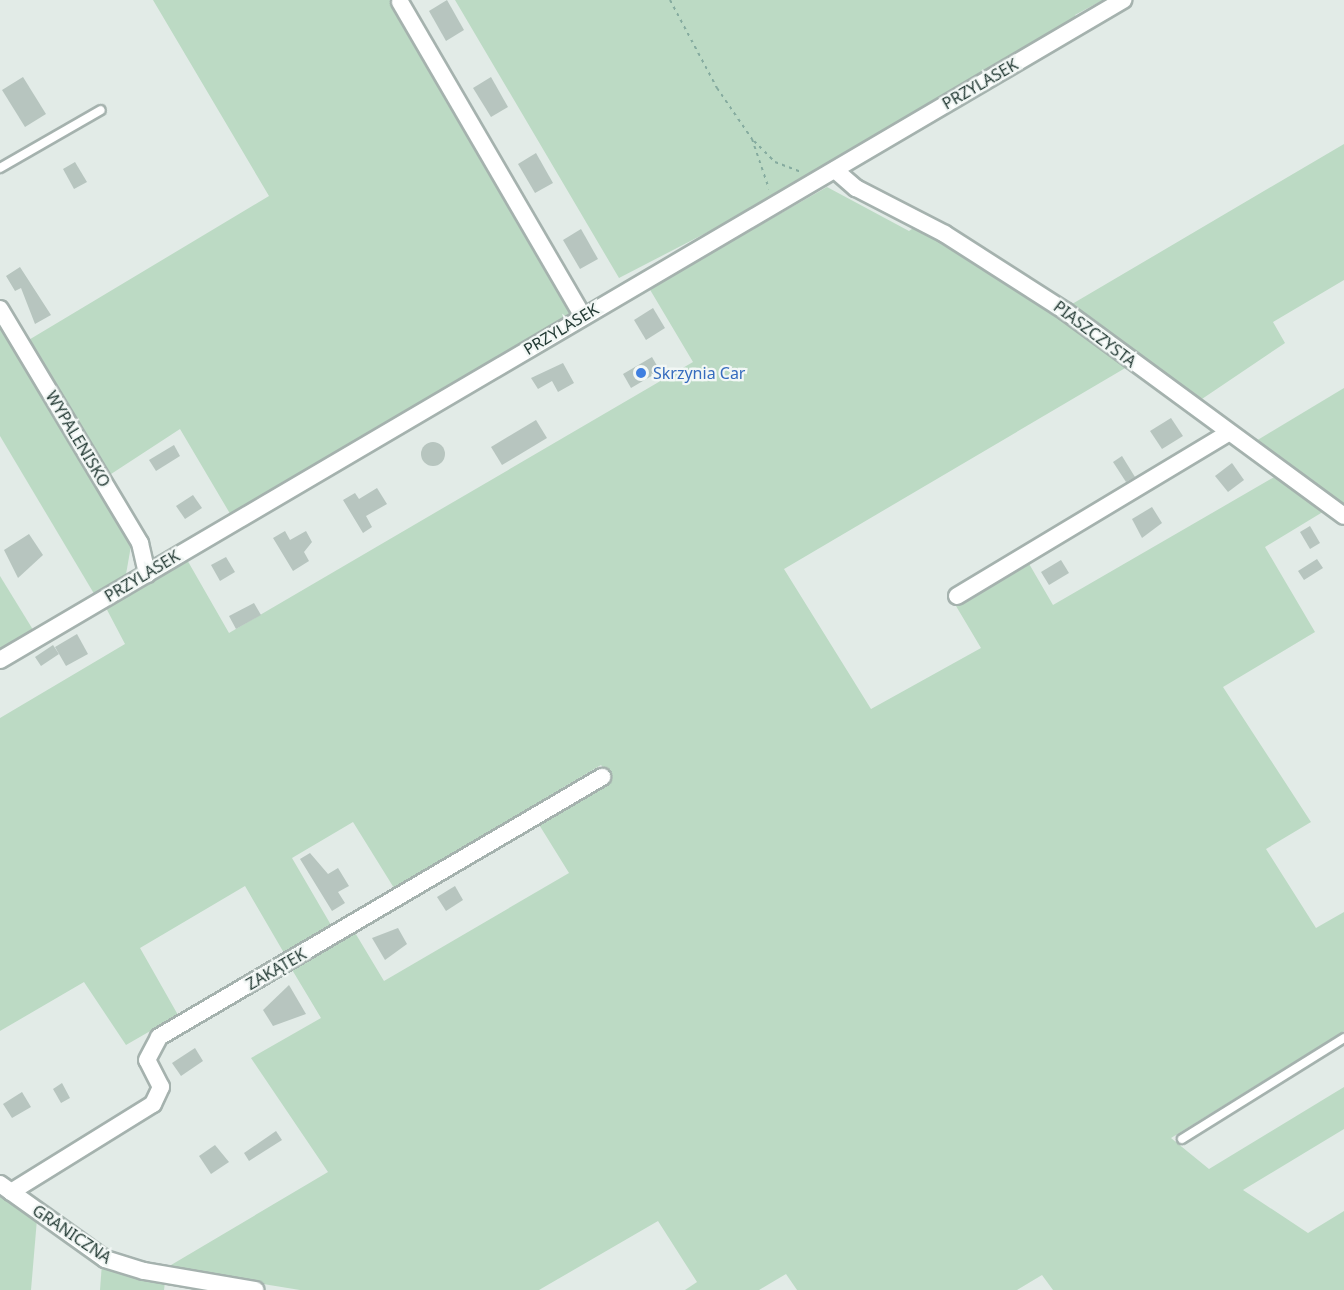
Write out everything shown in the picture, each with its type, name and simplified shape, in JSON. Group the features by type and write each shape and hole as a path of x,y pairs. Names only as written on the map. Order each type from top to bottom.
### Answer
{"street":[{"name":"PRZYLASEK","path":"0,660 1123,0"},
{"path":"400,2 583,316"},
{"name":"PIASZCZYSTA","path":"835,170 856,188 945,234 1055,304 1227,434 1344,516"},
{"name":"WYPALENISKO","path":"0,309 140,543 147,574"},
{"path":"957,597 1227,434"},
{"name":"ZAKĄTEK","path":"6,1188 153,1104 161,1087 147,1060 159,1037 602,777"},
{"name":"GRANICZNA","path":"6,1188 105,1259 144,1271 255,1290"}],"lane":[{"path":"0,168 101,110"},
{"path":"1182,1139 1344,1038"}],"path":[{"path":"670,0 717,88 752,139 775,162 819,178"},
{"path":"752,139 775,203"}],"green space":[{"path":"153,0 392,0 576,316 232,517 180,429 108,476 27,341 269,196"},
{"path":"455,0 1103,0 1075,15 1078,20 762,204 619,278"},
{"path":"1344,144 1344,280 1273,322 1285,343 1196,403 1067,307"},
{"path":"827,187 909,231 919,224 1029,293 1127,367 784,569 871,709 981,648 956,606 1028,562 1053,605 1276,476 1326,510 1265,547 1315,632 1223,687 1311,822 1266,849 1316,928 1344,912 1344,1031 1171,1138 1209,1169 1344,1087 1344,1129 1243,1190 1308,1233 1344,1211 1344,1290 1053,1290 1042,1275 1017,1290 797,1290 786,1274 759,1290 685,1290 697,1282 658,1221 539,1290 300,1290 166,1268 328,1172 251,1058 321,1018 291,968 354,931 384,981 569,873 538,823 611,778 601,765 394,888 353,822 292,858 331,925 284,953 245,886 140,948 178,1015 126,1045 84,982 0,1031 0,718 125,644 105,606 186,558 229,633 693,362 649,288"},
{"path":"0,319 132,540 125,580 96,597 0,436"},
{"path":"1344,388 1344,511 1251,444"},
{"path":"0,576 35,633 0,653"},
{"path":"0,1193 37,1219 31,1290 0,1290"},
{"path":"102,1263 165,1282 164,1290 100,1290"}],"building":[{"path":"447,0 464,30 446,41 429,11"},
{"path":"23,77 46,114 25,127 2,90"},
{"path":"491,77 508,107 491,117 473,88"},
{"path":"536,153 553,183 535,193 518,164"},
{"path":"75,162 87,182 74,189 63,169"},
{"path":"581,229 598,259 580,269 563,240"},
{"path":"20,267 51,315 35,324 21,288 15,291 6,276"},
{"path":"653,308 665,328 646,340 634,320"},
{"path":"652,357 660,371 631,388 623,374"},
{"path":"563,363 574,383 558,392 552,381 538,389 531,378"},
{"path":"1171,418 1183,436 1162,449 1150,431"},
{"path":"536,420 547,438 502,465 491,447"},
{"path":"433,442 441,446 445,454 441,462 433,466 425,462 421,454 425,446"},
{"path":"174,445 180,456 156,471 149,460"},
{"path":"1122,456 1135,477 1126,482 1113,462"},
{"path":"1232,463 1244,480 1228,492 1215,476"},
{"path":"377,488 387,504 366,516 372,527 363,533 343,500 355,493 359,499"},
{"path":"193,495 202,508 185,519 176,506"},
{"path":"1152,507 1162,523 1142,538 1132,519"},
{"path":"1310,526 1320,543 1310,549 1300,532"},
{"path":"285,531 290,540 306,531 312,542 304,552 309,561 293,571 273,538"},
{"path":"29,534 43,555 18,578 4,550"},
{"path":"226,557 235,572 220,581 211,565"},
{"path":"1317,559 1323,568 1304,580 1298,571"},
{"path":"1061,560 1069,573 1049,585 1041,572"},
{"path":"254,603 261,615 236,629 229,616"},
{"path":"77,634 88,654 66,666 55,647"},
{"path":"53,645 59,654 41,666 35,657"},
{"path":"310,853 328,874 338,868 349,886 338,892 345,903 332,911 300,859"},
{"path":"455,886 463,900 446,911 437,897"},
{"path":"398,928 407,944 385,960 372,938"},
{"path":"289,985 306,1014 273,1026 263,1010"},
{"path":"195,1048 203,1061 181,1076 172,1063"},
{"path":"62,1083 70,1098 61,1103 53,1089"},
{"path":"22,1092 31,1107 12,1118 3,1104"},
{"path":"276,1131 282,1140 249,1161 244,1153"},
{"path":"215,1145 229,1162 211,1174 199,1156"}],"place":[{"name":"Skrzynia Car","path":"641,373"}]}
